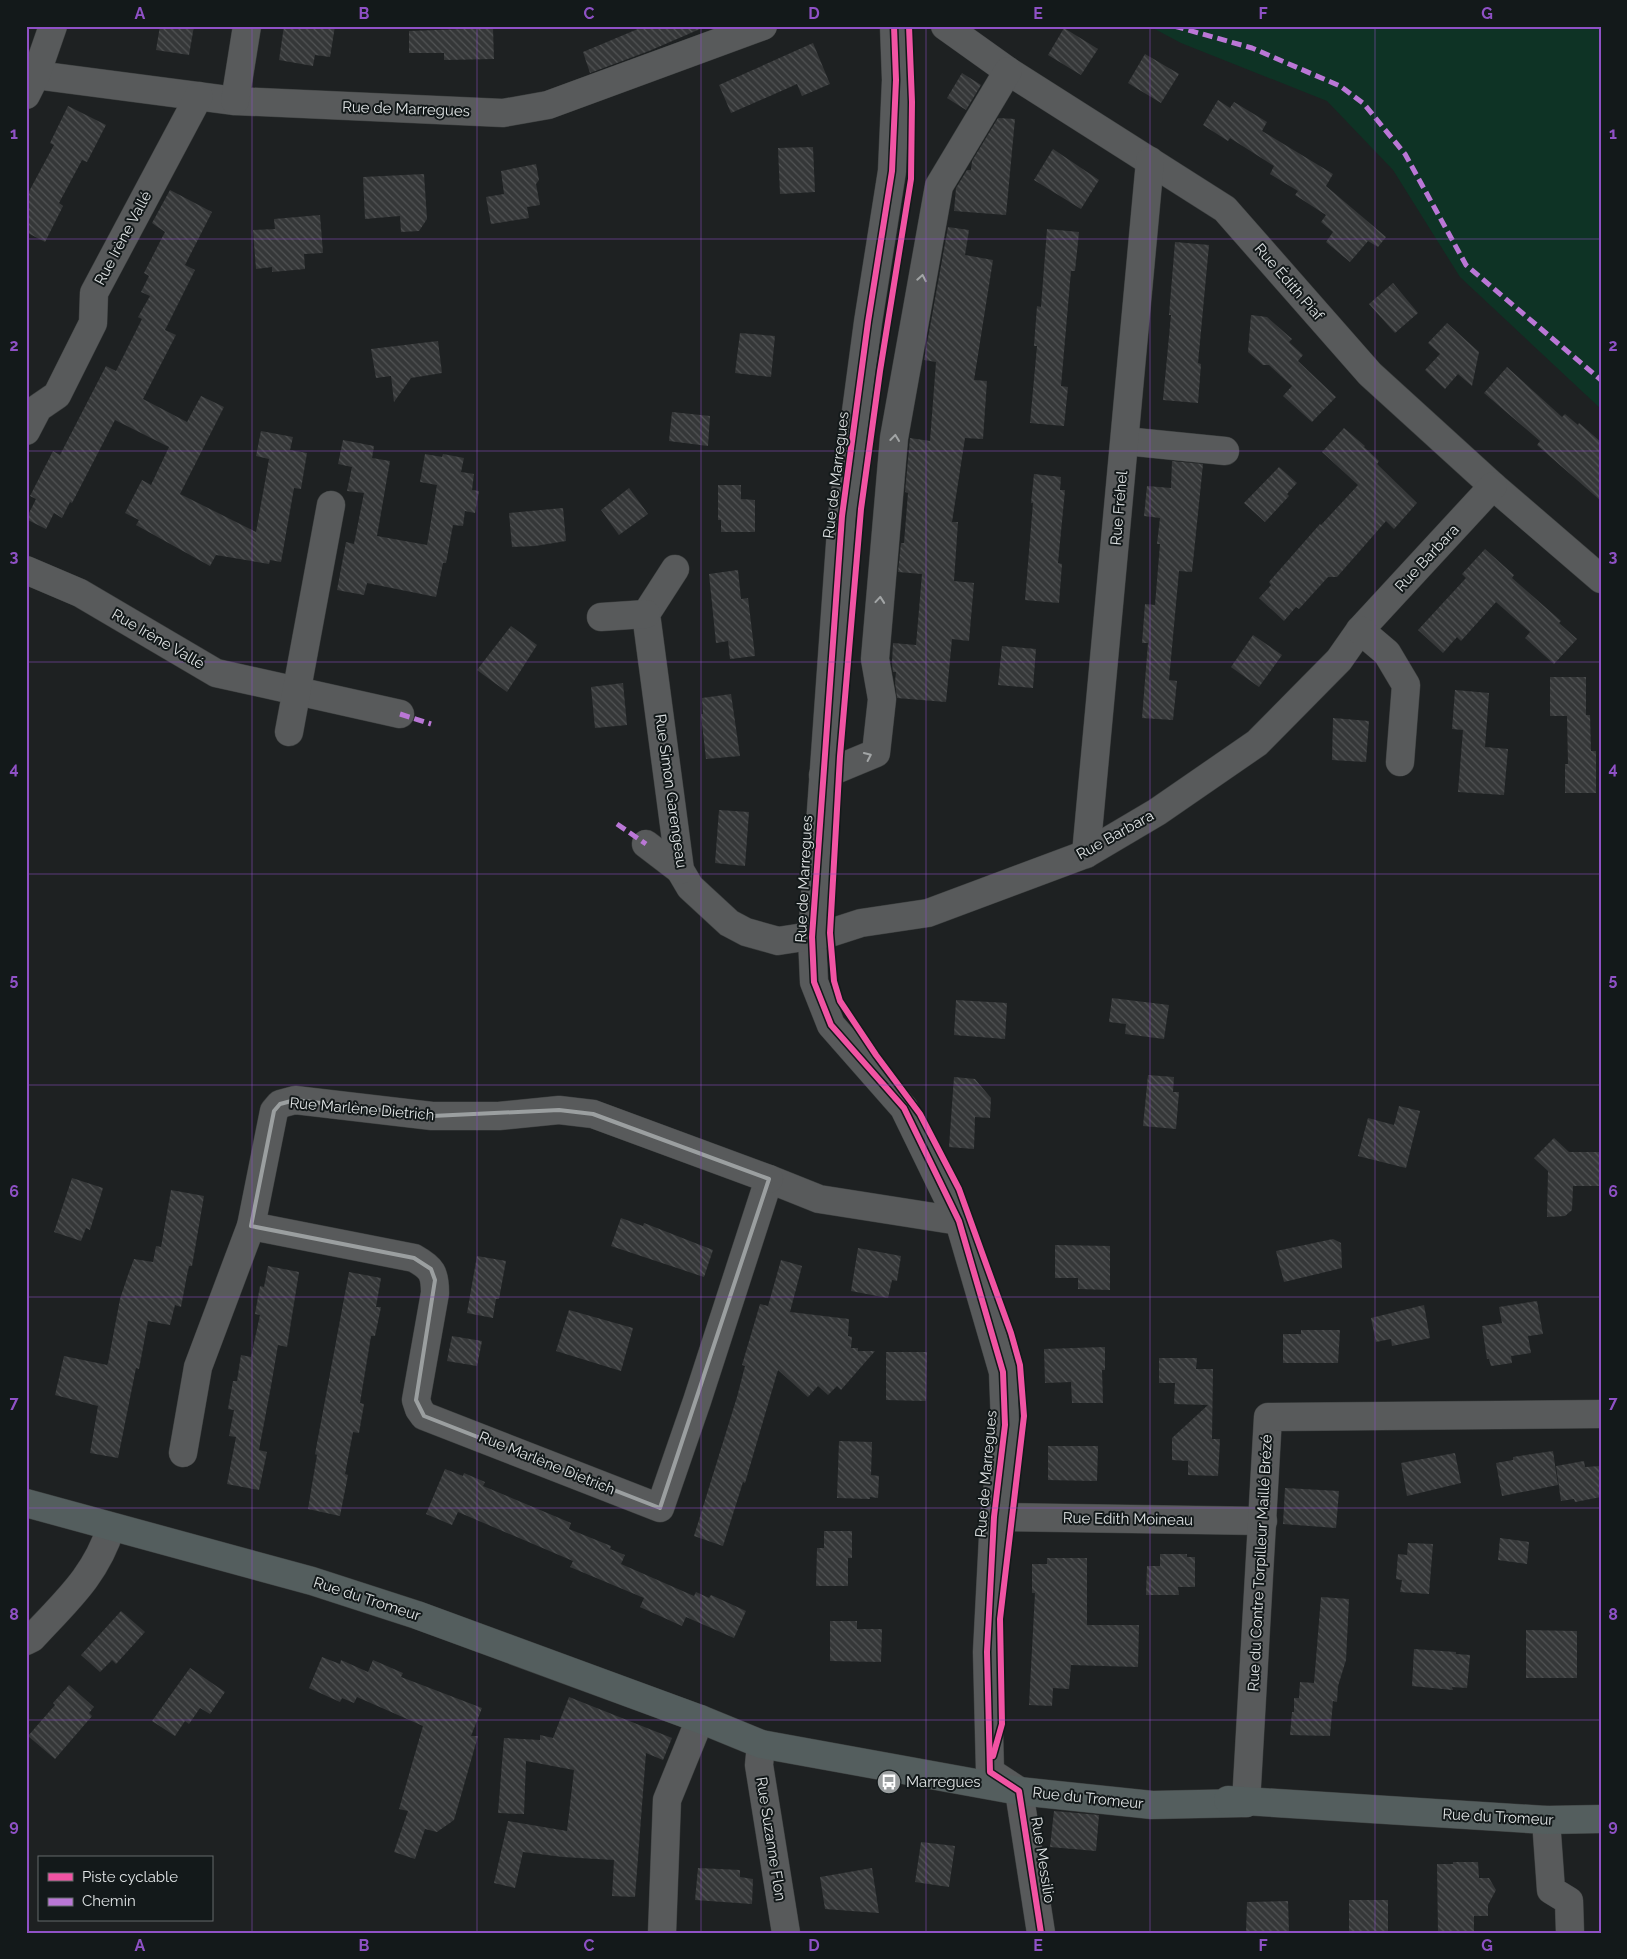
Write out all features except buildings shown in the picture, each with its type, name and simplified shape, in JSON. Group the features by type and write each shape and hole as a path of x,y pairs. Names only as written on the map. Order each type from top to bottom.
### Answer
{"main road":[{"name":"Rue du Tromeur","path":"26,1503 312,1581 417,1615 700,1719 761,1744 1020,1791 1152,1805 1246,1803"},
{"name":"Rue du Tromeur","path":"700,1719 858,1750 990,1772 1104,1784 1246,1803 1546,1820 1601,1819"}],"street":[{"path":"31,85 53,26"},
{"path":"235,101 247,26"},
{"name":"Rue de Marregues","path":"31,85 198,96 235,101 503,113 548,105 763,26"},
{"name":"Rue de Marregues","path":"894,26 896,80 892,171 868,322 842,516 812,937 814,982 831,1026 904,1108 959,1221 1003,1372 1005,1425 994,1518 987,1652 990,1772"},
{"name":"Rue Édith Piaf","path":"945,26 1008,71 1225,209 1370,374 1493,486 1601,579"},
{"path":"823,775 876,753 882,699 875,659 894,438 939,186 1008,71"},
{"name":"Rue Irène Vallé","path":"26,430 38,408 57,395 93,323 94,293 198,96"},
{"name":"Rue Fréhel","path":"1086,854 1150,161"},
{"path":"1125,441 1225,451"},
{"name":"Rue Barbara","path":"812,937 861,922 928,913 1086,854 1156,812 1257,743 1339,660 1360,630 1493,486"},
{"path":"289,732 295,691 331,505"},
{"path":"601,617 646,614 675,569"},
{"name":"Rue Irène Vallé","path":"26,570 80,593 216,672 400,714"},
{"name":"Rue Simon Garengeau","path":"646,614 680,870 690,887 729,923 746,932 778,941 812,937"},
{"path":"1360,630 1388,653 1406,685 1400,762"},
{"path":"646,844 680,870"},
{"name":"Rue Marlène Dietrich","path":"183,1453 198,1367 251,1226 274,1111 280,1104 295,1100 432,1116 499,1116 559,1110 593,1114 769,1179 819,1200 959,1221"},
{"name":"Rue Marlène Dietrich","path":"251,1226 414,1258 424,1264 431,1269 435,1280 416,1400 424,1416 660,1508 769,1179"},
{"name":"Rue du Contre Torpilleur Maillé Brézé","path":"1246,1803 1268,1417 1601,1414"},
{"name":"Rue Edith Moineau","path":"994,1518 1263,1521"},
{"path":"26,1641 32,1638 88,1577 104,1549 111,1527"},
{"path":"662,1933 667,1800 700,1719"},
{"name":"Rue Suzanne Flon","path":"761,1744 759,1765 786,1933"},
{"path":"990,1772 1020,1791"},
{"name":"Rue Messilio","path":"1020,1791 1041,1933"},
{"path":"1546,1820 1551,1890 1569,1901 1570,1933"}],"highlighted area":[{"path":"295,1100 432,1116 559,1110 593,1114 769,1179 660,1508 424,1416 416,1400 435,1280 431,1269 414,1258 251,1226 274,1111 280,1104"}],"green space":[{"path":"1149,26 1601,26 1601,409 1460,277 1393,170 1327,101 1181,43"}],"marked path":[{"path":"1174,26 1252,48 1340,86 1364,104 1405,154 1466,265 1601,380"},
{"path":"400,714 431,724"},
{"path":"617,824 646,844"}],"cycle path":[{"path":"894,26 896,80 892,171 868,322 842,516 812,937 814,982 831,1025 904,1108 959,1221 1003,1372 1005,1425 994,1517 987,1652 990,1772 1019,1791 1041,1933"},
{"path":"909,26 912,102 911,179 880,371 861,509 840,756 830,933 834,981 840,1001 876,1055 920,1114 959,1189 1011,1333 1020,1365 1024,1416 1000,1619 1002,1724 993,1756"}],"place":[{"name":"Marregues","path":"889,1782"}]}
